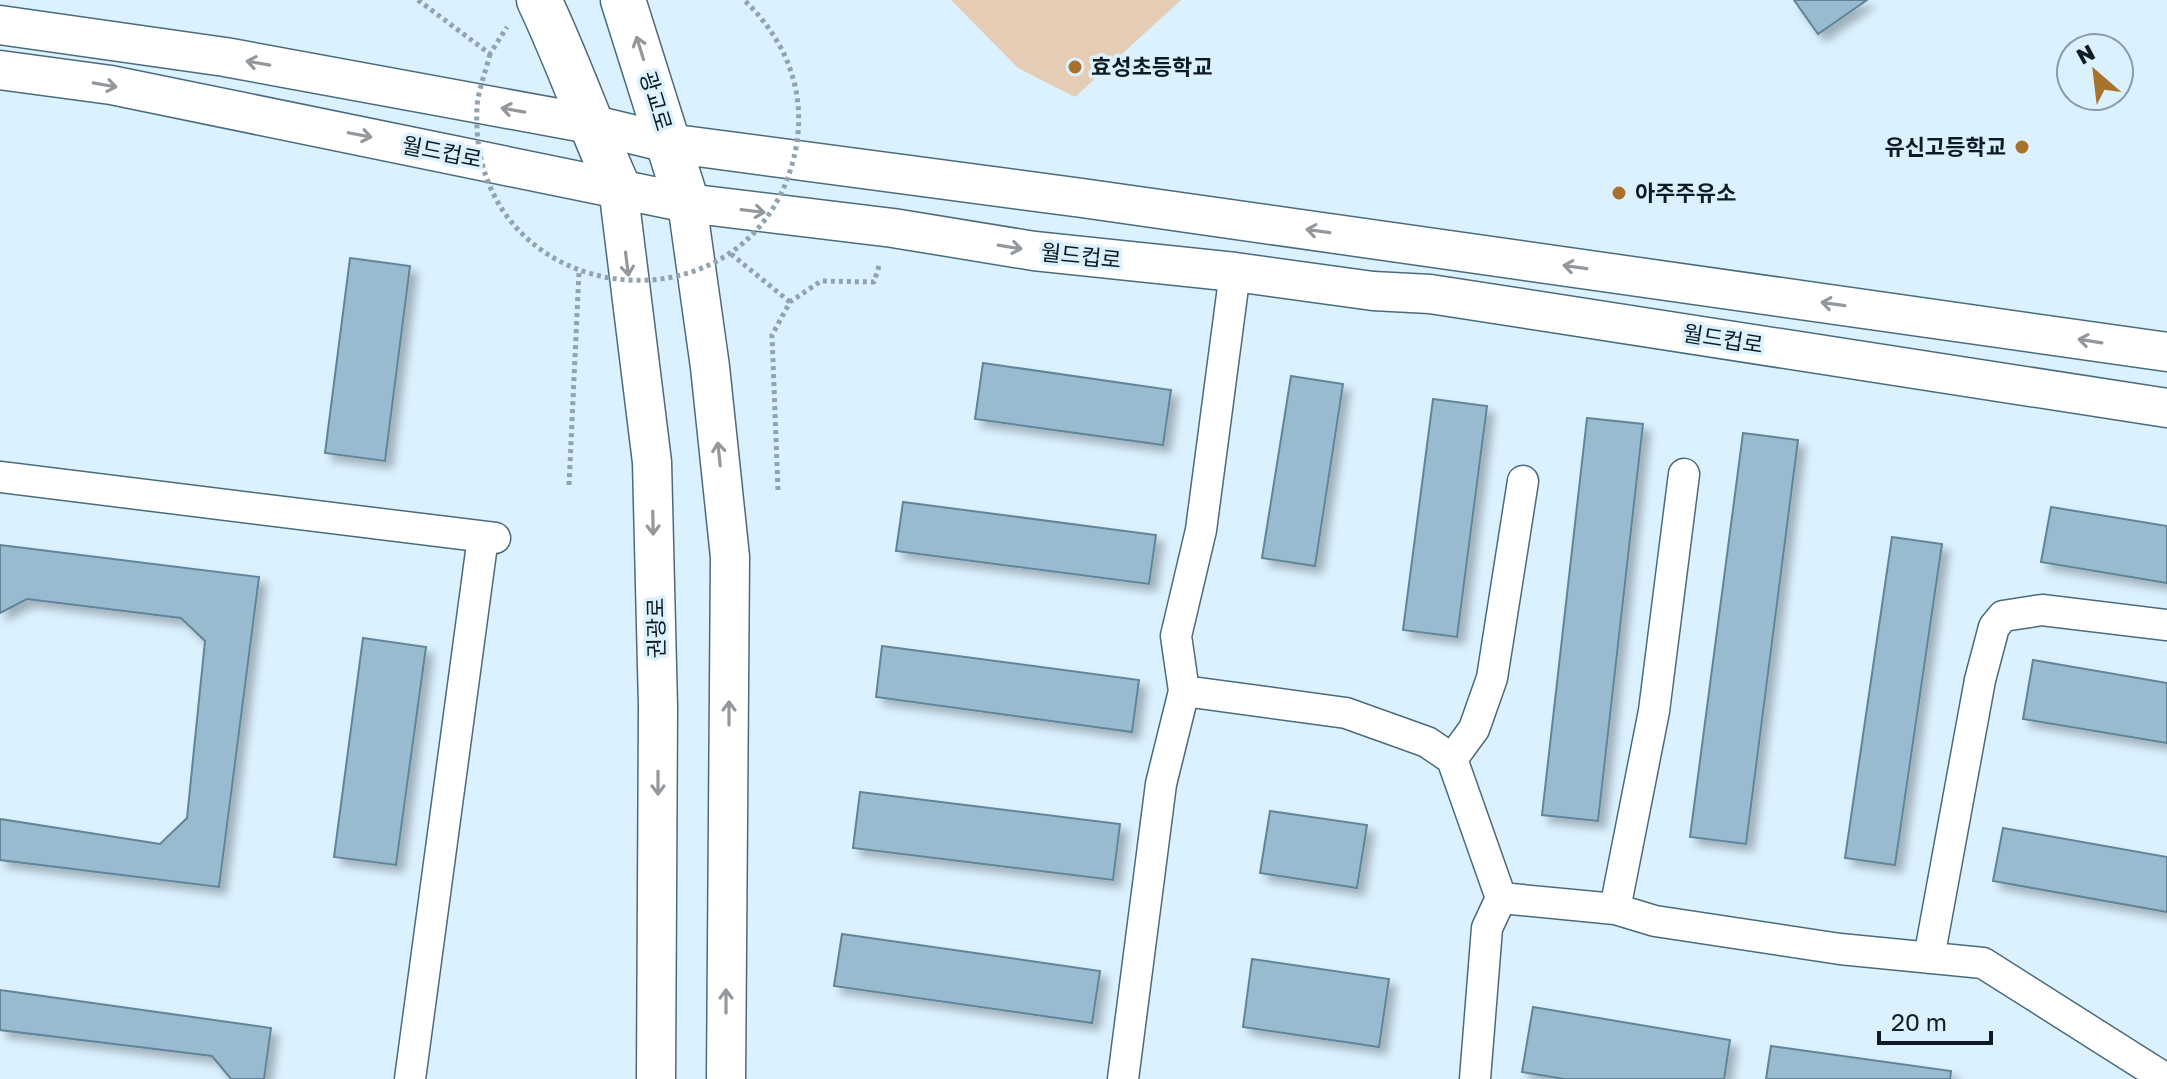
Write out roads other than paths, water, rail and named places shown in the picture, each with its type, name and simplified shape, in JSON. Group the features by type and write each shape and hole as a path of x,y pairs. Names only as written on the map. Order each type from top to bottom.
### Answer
{"main road":[{"path":"539,0 571,67 590,124 618,187"},
{"name":"광교로","path":"623,0 687,203"}],"street":[{"path":"0,25 225,57 590,124 668,143 1114,202 2167,352"},
{"name":"월드컵로","path":"0,70 53,76 687,203 893,228 1034,251 1235,272 1373,291 1430,294 2167,408"},
{"path":"0,89 53,76"},
{"name":"권광로","path":"618,187 652,462 658,707 657,1077"},
{"path":"687,203 710,367 730,557 726,1079"},
{"path":"1123,1079 1161,784 1184,691 1176,636 1201,530 1235,272"},
{"path":"1615,909 1654,711 1684,474"},
{"path":"0,477 489,537 410,1079"},
{"path":"1452,759 1474,729 1492,678 1523,481"},
{"path":"1929,958 1980,680 1994,627 2003,616 2042,610 2167,625"},
{"path":"1184,691 1346,713 1427,742 1452,759 1501,898 1487,928 1475,1079"},
{"path":"1501,898 1615,909 1655,921 1840,949 1983,963 2166,1079"}],"place":[{"name":"효성초등학교","path":"1075,67"},
{"name":"유신고등학교","path":"2022,147"},
{"name":"아주주유소","path":"1619,193"}]}
